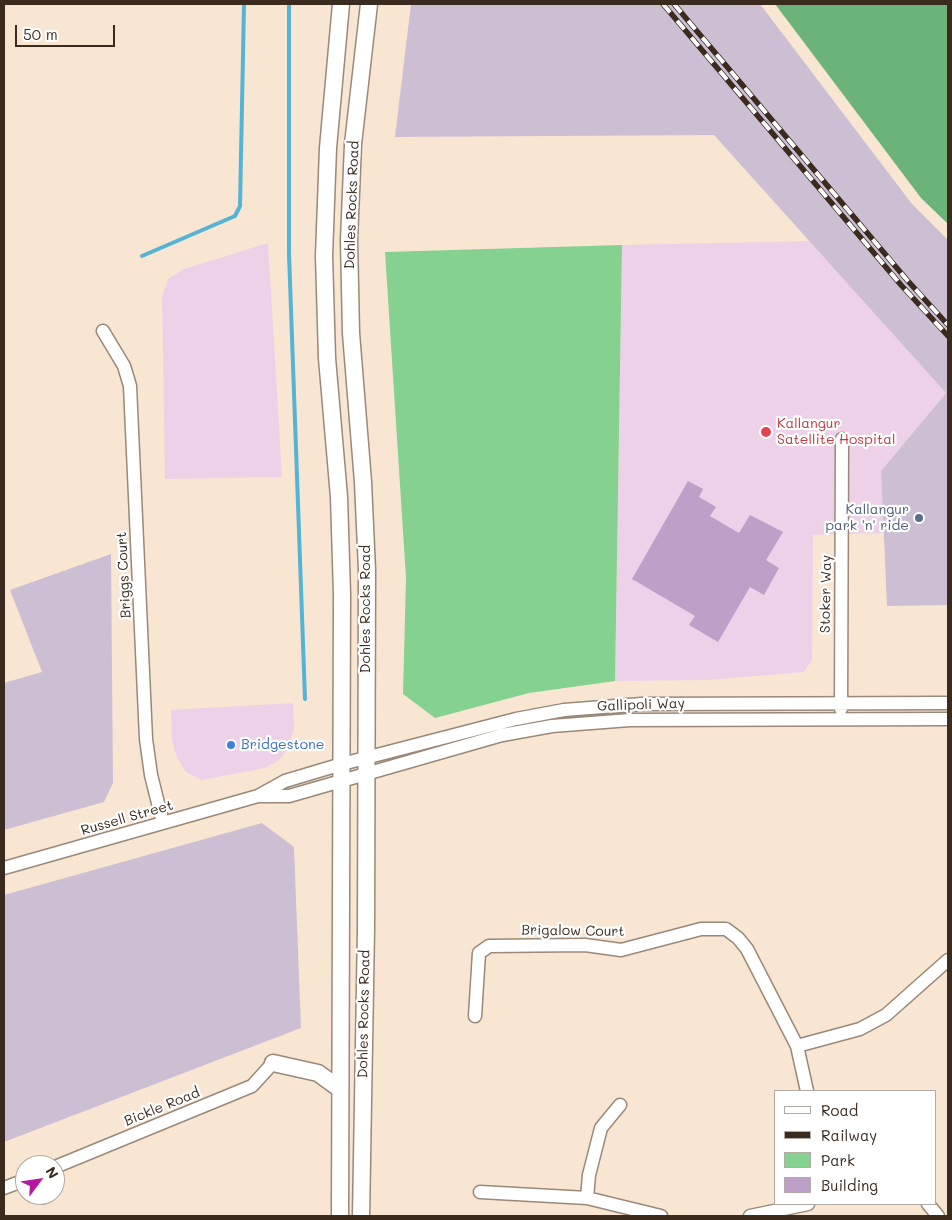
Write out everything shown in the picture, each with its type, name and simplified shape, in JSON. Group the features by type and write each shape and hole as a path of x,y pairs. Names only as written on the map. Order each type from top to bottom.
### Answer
{"main road":[{"name":"Dohles Rocks Road","path":"340,1216 341,546 327,358 324,256 328,148 341,4"},
{"name":"Dohles Rocks Road","path":"360,1216 367,773 367,570 363,482 351,333 350,240 353,144 369,4"},
{"path":"273,1064 318,1073 340,1089"}],"street":[{"name":"Briggs Court","path":"103,331 124,366 130,386 146,739 150,775 163,823"},
{"name":"Stoker Way","path":"841,719 842,439"},
{"name":"Gallipoli Way","path":"342,764 516,719 588,707 640,704 948,703"},
{"name":"Gallipoli Way","path":"342,782 367,773 502,735 552,726 630,720 948,719"},
{"name":"Russell Street","path":"4,868 258,796 285,782 342,764"},
{"name":"Russell Street","path":"258,796 289,796 342,782"},
{"name":"Brigalow Court","path":"475,1016 479,953 489,946 599,946 621,950 701,929 726,929 738,938 747,949 796,1046 808,1090"},
{"path":"796,1046 860,1029 886,1015 948,960"},
{"name":"Bickle Road","path":"65,1163 252,1086 273,1064"},
{"path":"587,1198 589,1174 601,1128 620,1105"},
{"path":"480,1192 587,1198 662,1216"},
{"path":"750,1216 803,1205"},
{"path":"929,1205 938,1216"}],"shaded area":[{"path":"411,4 760,4 912,204 948,240 948,605 887,606 881,471 946,393 714,135 395,137"},
{"name":"Kallangur Satellite Hospital","path":"810,241 946,393 881,471 884,533 813,535 812,660 804,672 709,680 615,681 622,245"},
{"path":"268,243 282,477 165,479 162,296 168,279 184,269"},
{"path":"111,554 113,783 104,802 4,830 4,683 42,672 10,590"},
{"name":"Bridgestone","path":"293,703 294,729 287,750 279,760 265,768 201,780 186,772 177,758 172,740 171,710"},
{"path":"262,823 294,847 301,1028 4,1142 4,895"}],"green space":[{"path":"775,4 948,4 948,224 921,198"},
{"path":"622,245 615,681 529,693 435,718 403,694 406,578 385,252"}],"building":[{"path":"688,481 703,489 699,497 716,507 710,516 739,533 750,515 783,532 766,560 779,568 764,595 750,587 718,642 689,625 695,616 632,579"}],"waterway":[{"path":"142,256 235,216 240,206 244,4"},
{"path":"289,4 289,254 305,699"}],"railway":[{"path":"663,4 901,285 948,336"},
{"path":"674,4 907,280 948,325"}],"place":[{"name":"Kallangur Satellite Hospital","path":"766,432"},
{"name":"Kallangur park 'n' ride","path":"919,518"},
{"name":"Bridgestone","path":"231,745"}]}
